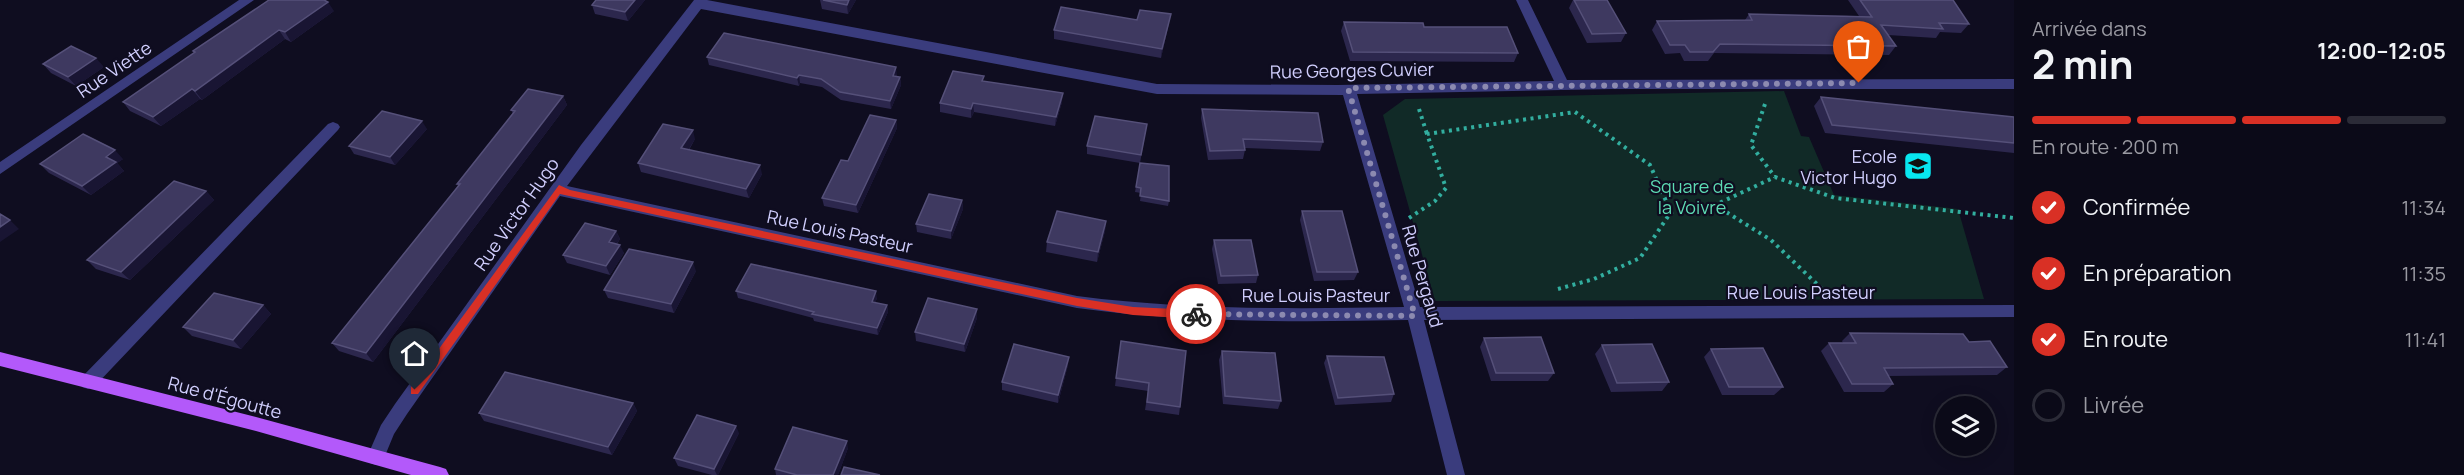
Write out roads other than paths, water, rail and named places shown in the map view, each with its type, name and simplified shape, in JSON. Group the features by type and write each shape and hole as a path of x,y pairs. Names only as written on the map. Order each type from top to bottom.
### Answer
{"main road":[{"name":"Rue d'Égoutte","path":"0,359 440,475"}],"street":[{"name":"Rue Viette","path":"0,169 248,0"},
{"path":"1522,0 1563,85"},
{"name":"Rue Georges Cuvier","path":"699,2 1157,89 1770,83 2014,84"},
{"name":"Rue Victor Hugo","path":"376,457 387,430 396,416 586,149 699,2"},
{"name":"Rue Pergaud","path":"1348,88 1415,316 1456,475"},
{"path":"88,382 333,127"},
{"name":"Rue Louis Pasteur","path":"559,188 567,193 1077,302 1133,311 1197,314 1415,316 2014,311"}],"place":[{"name":"Ecole Victor Hugo","path":"1918,166"}],"park label":[{"name":"Square de la Voivre","path":"1692,196"}]}
